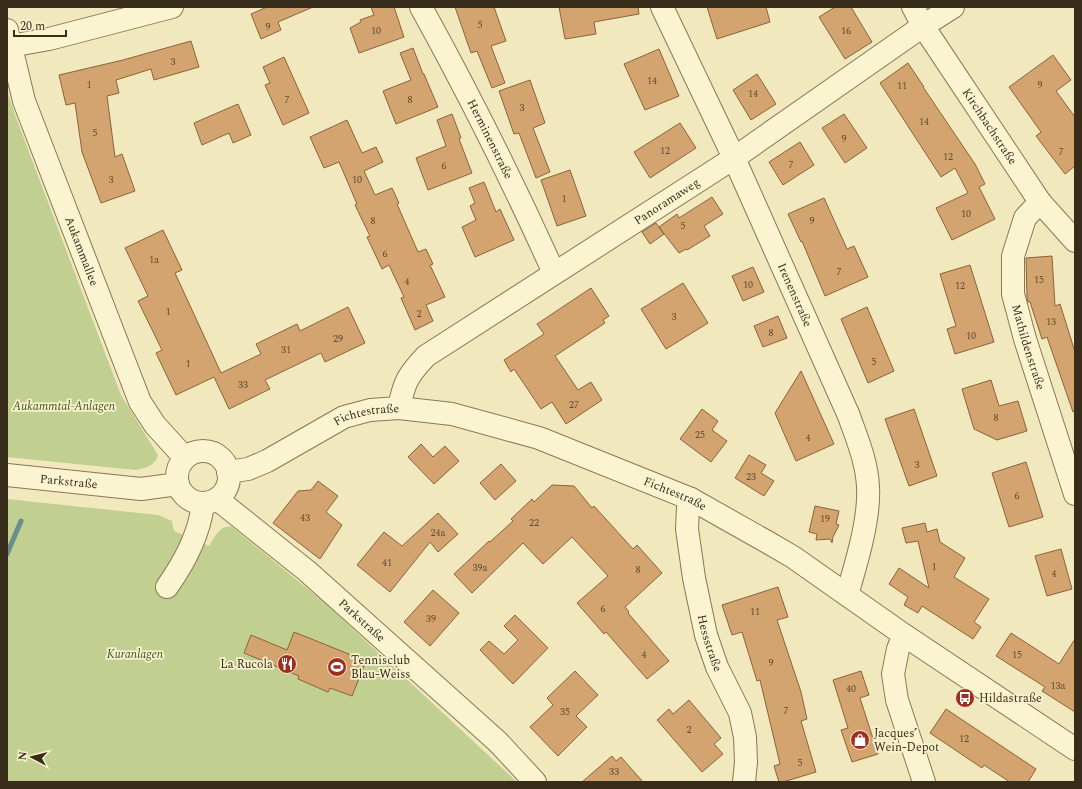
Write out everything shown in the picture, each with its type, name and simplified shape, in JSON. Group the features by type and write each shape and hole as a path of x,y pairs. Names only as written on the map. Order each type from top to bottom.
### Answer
{"street":[{"path":"8,38 49,39 172,7"},
{"name":"Herminenstraße","path":"421,7 480,118 522,202 554,273"},
{"name":"Irenenstraße","path":"662,7 734,158 849,416 862,451 868,487 867,507 856,566 847,595"},
{"name":"Kirchbachstraße","path":"913,7 923,26 1040,202 1075,240"},
{"name":"Panoramaweg","path":"399,408 402,390 411,371 426,356 734,158 923,26 953,7"},
{"name":"Aukammallee","path":"8,38 24,101 140,402 155,425 185,458"},
{"name":"Mathildenstraße","path":"1040,202 1025,218 1013,256 1013,294 1025,339 1075,494"},
{"name":"Fichtestraße","path":"228,472 248,469 267,461 344,417 370,410 399,408 452,414 539,438 690,499 794,557 904,635 1075,749"},
{"path":"201,451 213,453 223,461 228,472 228,480 223,493 210,501 195,502 187,498 178,484 178,470 185,458 195,452 201,451"},
{"name":"Parkstraße","path":"7,475 68,483 141,489 178,484"},
{"name":"Hessstraße","path":"690,499 687,528 694,578 706,635 717,667 740,713 745,737 746,762 744,782"},
{"path":"167,587 182,564 202,515 210,501"},
{"name":"Parkstraße","path":"210,501 307,571 498,742 535,782"},
{"path":"904,635 898,649 893,674 897,700 924,782"}],"green space":[{"name":"Aukammtal-Anlagen","path":"7,90 15,115 121,395 158,455 155,462 146,467 135,470 7,457"},
{"name":"Kuranlagen","path":"7,499 158,515 172,521 174,531 209,546 221,529 224,527 232,527 325,603 517,782 7,782"}],"building":[{"path":"267,7 313,7 278,22 281,30 261,39 251,14"},
{"path":"371,7 394,7 404,37 359,53 350,28 361,22 360,20 374,15"},
{"path":"455,7 494,7 506,41 491,46 505,83 492,88 477,51 471,53"},
{"path":"559,7 638,7 639,14 594,22 596,34 565,39"},
{"path":"707,7 766,7 770,22 717,39"},
{"path":"835,7 851,7 872,42 845,59 819,17"},
{"path":"191,41 199,67 154,80 151,69 116,80 119,93 107,96 115,157 122,154 135,191 101,203 82,152 75,103 66,105 59,75 123,60"},
{"path":"413,48 438,107 396,124 383,91 411,80 400,53"},
{"path":"659,49 679,96 645,110 624,64"},
{"path":"1053,55 1071,80 1056,91 1075,117 1075,166 1065,174 1036,136 1041,132 1009,87"},
{"path":"284,57 309,113 283,125 265,85 270,83 263,67"},
{"path":"908,63 975,164 985,184 979,187 995,219 952,240 936,208 968,193 955,168 941,177 880,83"},
{"path":"757,74 776,104 751,120 733,90"},
{"path":"530,80 545,123 533,128 550,172 536,178 519,133 514,134 499,91"},
{"path":"238,104 251,135 233,143 229,133 202,145 194,123"},
{"path":"452,114 461,138 459,139 472,173 428,190 416,158 446,146 437,120"},
{"path":"844,114 867,148 845,163 822,128"},
{"path":"347,120 362,153 376,147 383,162 364,171 375,195 392,188 399,203 397,204 418,252 426,249 433,264 430,265 445,297 426,305 433,321 415,330 401,298 404,297 389,265 382,269 367,237 370,236 355,205 357,204 339,162 324,168 310,137"},
{"path":"680,123 696,148 650,178 634,152"},
{"path":"800,142 814,165 783,185 769,162"},
{"path":"570,170 586,216 557,226 541,180"},
{"path":"484,182 496,212 500,209 514,240 475,257 462,227 476,220 470,206 475,203 469,188"},
{"path":"712,197 723,214 704,226 710,236 687,250 686,249 679,253 659,227 677,214 679,218"},
{"path":"824,198 847,249 854,246 868,277 825,296 802,241 801,242 788,214"},
{"path":"656,223 664,234 650,244 642,232"},
{"path":"163,230 182,270 175,273 221,373 261,354 256,344 297,324 300,331 348,307 365,343 325,362 321,353 265,380 270,389 229,409 214,377 176,395 156,353 162,350 138,301 148,296 125,248"},
{"path":"1052,256 1055,306 1060,304 1075,352 1075,411 1073,412 1047,337 1042,339 1027,297 1026,258"},
{"path":"970,265 994,342 955,354 947,329 956,326 940,274"},
{"path":"753,267 764,292 743,301 732,276"},
{"path":"683,283 708,323 666,349 641,309"},
{"path":"591,288 609,316 603,320 605,323 555,356 578,390 591,382 602,400 566,424 552,402 541,409 514,369 511,372 504,360 544,334 537,324"},
{"path":"867,307 894,371 868,383 841,319"},
{"path":"778,316 787,338 763,347 754,326"},
{"path":"801,371 834,444 796,461 775,413"},
{"path":"991,380 999,406 1018,401 1027,431 997,440 974,429 962,389"},
{"path":"702,409 718,421 712,430 727,441 711,462 680,439"},
{"path":"914,409 937,476 909,486 885,419"},
{"path":"421,444 433,457 445,446 459,461 434,484 408,457"},
{"path":"749,455 766,465 761,473 774,481 764,496 735,478"},
{"path":"1026,462 1043,517 1009,527 992,473"},
{"path":"501,464 516,481 495,500 480,483"},
{"path":"318,481 338,496 326,512 342,525 320,559 273,523 298,491 311,490"},
{"path":"552,485 574,486 592,508 594,506 633,549 637,545 662,573 625,607 629,612 628,613 669,661 647,679 606,632 604,634 577,603 608,576 572,537 543,564 523,543 472,593 454,574 513,521 511,519 532,499 534,502"},
{"path":"815,506 839,511 836,524 839,525 833,537 832,543 830,539 816,540 817,534 809,532"},
{"path":"438,513 458,534 438,552 430,542 390,592 357,565 384,532 402,546"},
{"path":"925,523 927,532 937,529 940,542 965,558 954,577 989,599 974,622 981,627 973,639 922,606 918,613 904,605 908,597 889,584 899,568 929,588 918,541 906,543 902,528"},
{"path":"1061,549 1072,589 1047,596 1035,556"},
{"path":"778,587 788,617 777,620 801,692 807,719 801,721 816,772 783,782 779,782 774,766 780,764 760,680 757,681 742,632 732,635 722,605"},
{"path":"433,590 459,613 430,646 404,622"},
{"path":"515,615 548,648 513,684 480,650 489,641 504,654 518,640 504,626"},
{"path":"294,632 366,661 352,696 330,688 328,692 298,679 299,676 244,653 251,635 287,650"},
{"path":"1011,633 1059,664 1075,639 1075,712 1042,691 1045,687 996,656"},
{"path":"575,671 598,695 576,716 587,727 558,756 530,727 553,705 547,698"},
{"path":"861,671 869,695 860,698 878,754 852,762 841,730 848,728 833,680"},
{"path":"689,700 721,738 714,744 723,754 702,772 657,720 669,709 673,714"},
{"path":"946,709 1036,769 1028,782 1010,782 984,765 982,768 930,733"},
{"path":"612,756 616,761 621,757 643,782 582,782"}],"waterway":[{"path":"7,554 21,521"}],"place":[{"name":"La Rucola","path":"287,664"},
{"name":"Tennisclub Blau-Weiss","path":"337,667"},
{"name":"Hildastraße","path":"965,698"},
{"name":"Jacques’ Wein-Depot","path":"860,740"}]}
